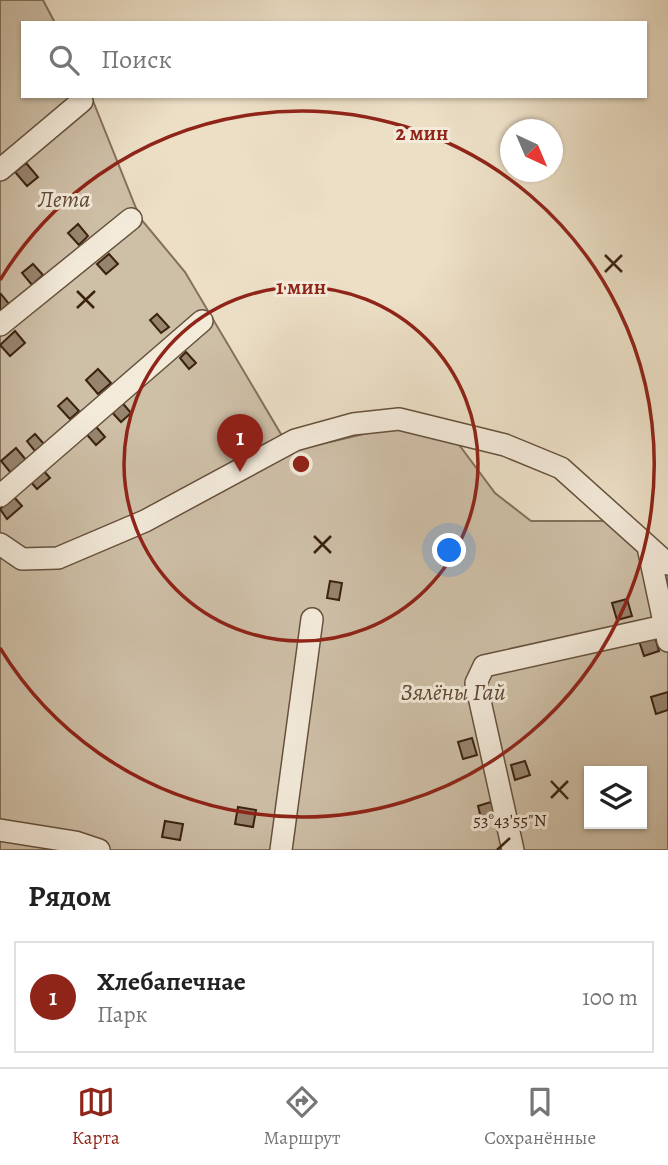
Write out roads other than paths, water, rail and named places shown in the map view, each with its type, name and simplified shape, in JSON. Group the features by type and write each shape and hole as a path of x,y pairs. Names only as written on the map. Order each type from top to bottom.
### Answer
{"street":[{"path":"0,170 82,101"},
{"path":"0,325 131,219"},
{"path":"0,496 202,321"},
{"path":"0,544 22,559 58,558 145,521 295,440 353,424 399,419 505,445 562,468 668,564"},
{"path":"513,850 477,683 484,666 667,629 648,547"},
{"path":"281,850 312,619"},
{"path":"0,831 25,842 75,842 99,850"}],"place":[{"name":"Хлебапечнае","path":"240,472"}],"park label":[{"name":"Лета","path":"64,199"},
{"name":"Зялёны Гай","path":"453,692"}]}
